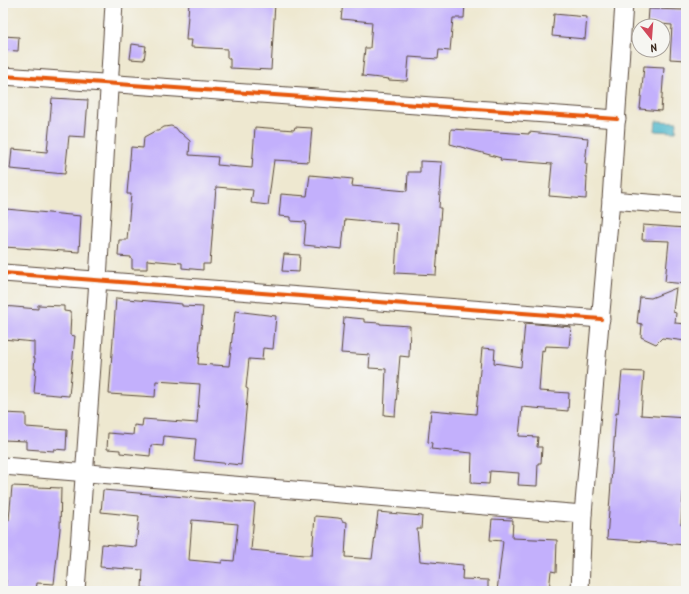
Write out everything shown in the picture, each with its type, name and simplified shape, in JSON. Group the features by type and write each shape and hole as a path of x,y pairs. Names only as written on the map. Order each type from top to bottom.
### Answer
{"street":[{"path":"76,591 98,280 114,3"},
{"path":"580,591 583,514 611,200 624,3"},
{"path":"3,76 110,82 617,119"},
{"path":"611,200 686,206"},
{"path":"3,273 601,319"},
{"path":"3,466 583,514"}],"water":[{"path":"656,121 677,122 676,132 655,131"}],"building":[{"path":"189,3 275,3 271,70 230,68 230,58 227,58 227,49 191,47 192,40 186,40"},
{"path":"343,3 465,3 464,18 453,18 450,51 439,50 438,59 409,57 407,81 362,76 365,48 370,48 372,22 341,19"},
{"path":"649,9 686,10 686,60 670,59 671,18 648,18"},
{"path":"554,14 587,17 585,39 552,36"},
{"path":"3,36 19,37 18,51 3,50"},
{"path":"132,44 146,46 144,60 130,59"},
{"path":"644,66 664,67 661,111 640,109"},
{"path":"52,98 88,100 85,137 69,136 65,174 10,169 12,149 47,152"},
{"path":"171,126 176,128 190,141 189,155 218,157 217,165 252,168 255,127 294,130 295,127 312,128 309,162 274,160 268,205 251,203 253,190 216,187 210,264 203,264 203,270 182,268 182,263 147,260 147,269 132,269 131,257 118,256 119,240 127,240 131,194 127,194 131,147 143,148 144,137 164,127"},
{"path":"451,129 529,134 529,132 588,138 585,163 587,164 586,199 549,196 552,164 500,160 501,158 450,144"},
{"path":"420,161 442,162 439,208 441,208 436,275 395,273 398,224 345,219 342,249 304,245 306,222 291,221 291,217 279,216 281,194 307,196 310,175 353,179 352,186 407,191 408,172 420,172"},
{"path":"6,209 81,216 79,252 4,247"},
{"path":"643,225 686,228 686,284 665,282 669,241 642,240"},
{"path":"284,254 300,255 299,272 282,271"},
{"path":"676,288 673,312 676,313 675,323 686,324 686,341 662,338 656,344 641,337 642,324 637,323 640,297 651,298"},
{"path":"116,298 203,307 198,364 229,366 235,311 276,316 273,349 263,348 262,360 249,359 246,388 248,389 241,465 194,460 196,439 164,436 163,446 151,445 150,456 120,453 120,450 107,449 108,433 133,435 134,425 142,426 143,419 197,423 200,384 156,381 155,397 109,394"},
{"path":"38,305 64,306 64,311 71,312 70,335 75,336 69,396 34,393 36,369 34,369 34,342 3,339 3,306 38,309"},
{"path":"344,317 364,319 364,322 410,326 409,357 400,356 395,416 384,415 386,369 369,368 370,355 341,353"},
{"path":"525,323 571,327 569,347 545,346 544,351 542,350 539,391 569,393 568,411 522,407 519,436 538,437 537,447 542,447 541,463 538,463 537,486 518,485 519,473 490,471 489,484 471,483 472,453 431,449 432,443 428,442 431,410 476,414 482,348 495,349 494,363 521,367"},
{"path":"622,371 644,372 641,415 686,418 686,453 681,525 686,525 686,545 607,539 616,413 618,413"},
{"path":"3,413 26,414 26,427 67,430 66,450 54,449 54,451 26,449 26,441 3,440"},
{"path":"12,486 61,488 60,529 54,584 37,583 36,591 5,591 6,580 3,580 3,520 9,520"},
{"path":"103,490 255,503 251,550 312,555 315,516 338,518 347,522 345,557 372,559 378,512 422,516 421,529 417,529 420,561 463,565 462,579 488,580 488,591 177,591 142,588 143,570 100,567 102,544 136,547 139,516 101,512","holes":["192,520 238,524 234,561 222,560 222,563 189,560"]},
{"path":"492,519 513,520 512,538 557,540 556,572 551,571 549,591 497,591 503,541 490,540"}],"cycle path":[{"path":"3,76 617,119"},
{"path":"3,273 601,319"}]}
